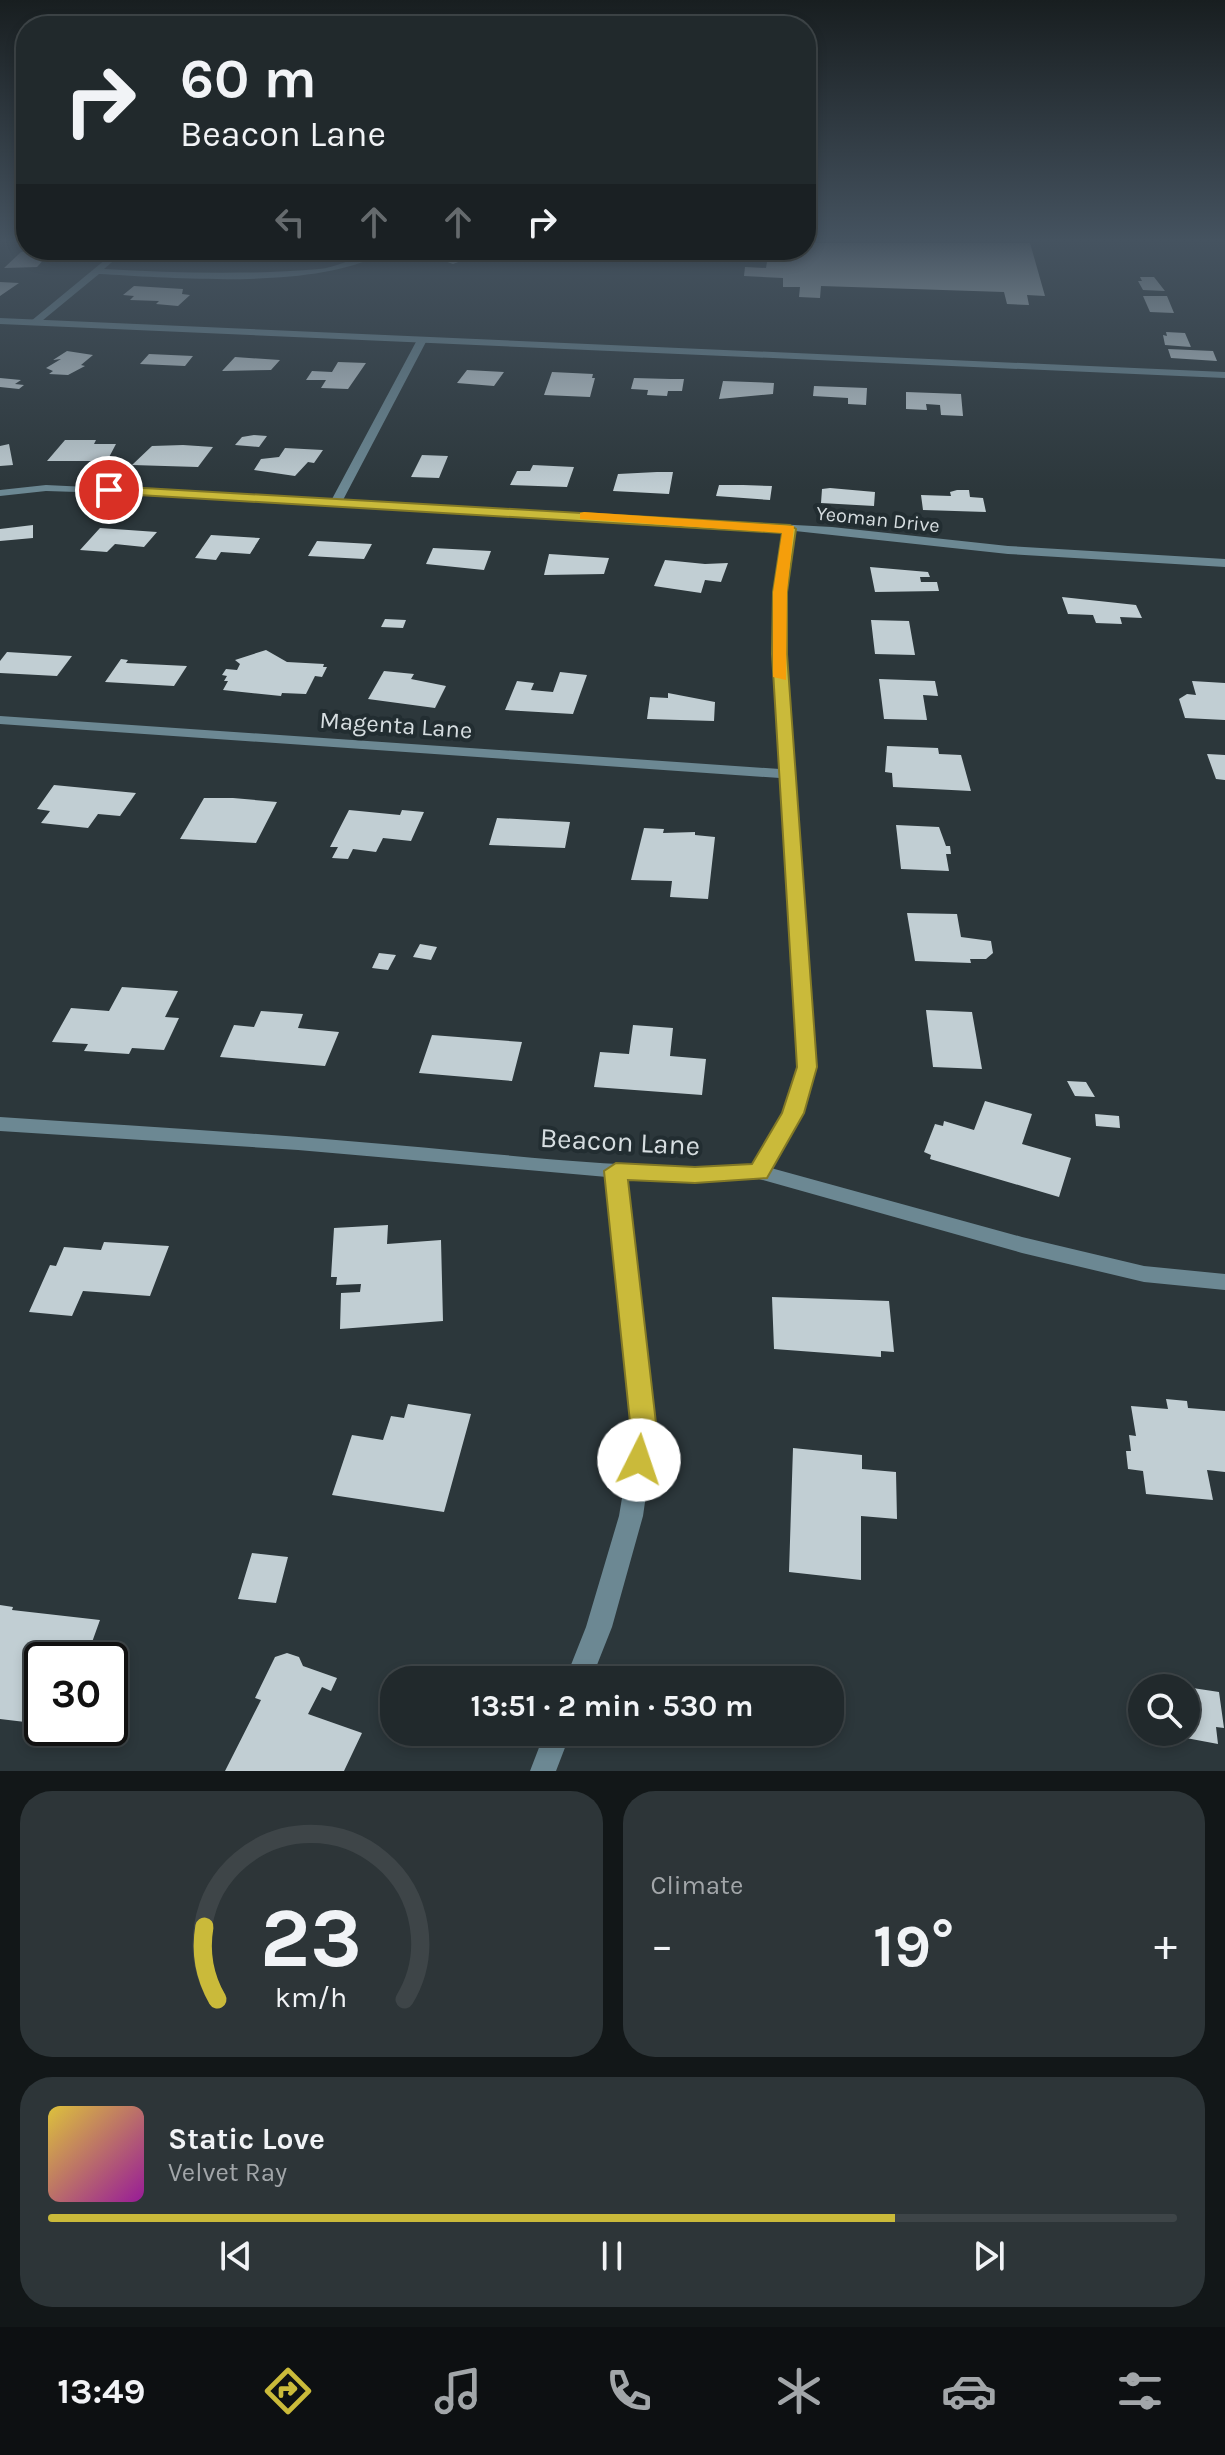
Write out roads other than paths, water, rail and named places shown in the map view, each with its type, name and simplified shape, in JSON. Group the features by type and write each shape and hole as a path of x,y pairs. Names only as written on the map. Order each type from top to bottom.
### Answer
{"street":[{"path":"94,326 1225,375"},
{"path":"336,502 422,340"},
{"name":"Yeoman Drive","path":"0,493 46,488 832,530 1008,550 1225,563"},
{"path":"759,1172 793,1113 807,1067 779,654 780,592 790,529"},
{"name":"Magenta Lane","path":"0,720 789,774"},
{"name":"Beacon Lane","path":"0,1124 298,1143 616,1171 695,1175 759,1172 1022,1245 1144,1274 1225,1282"},
{"path":"584,1666 599,1627 631,1516 644,1432 616,1171"},
{"path":"543,1771 553,1746"}]}
